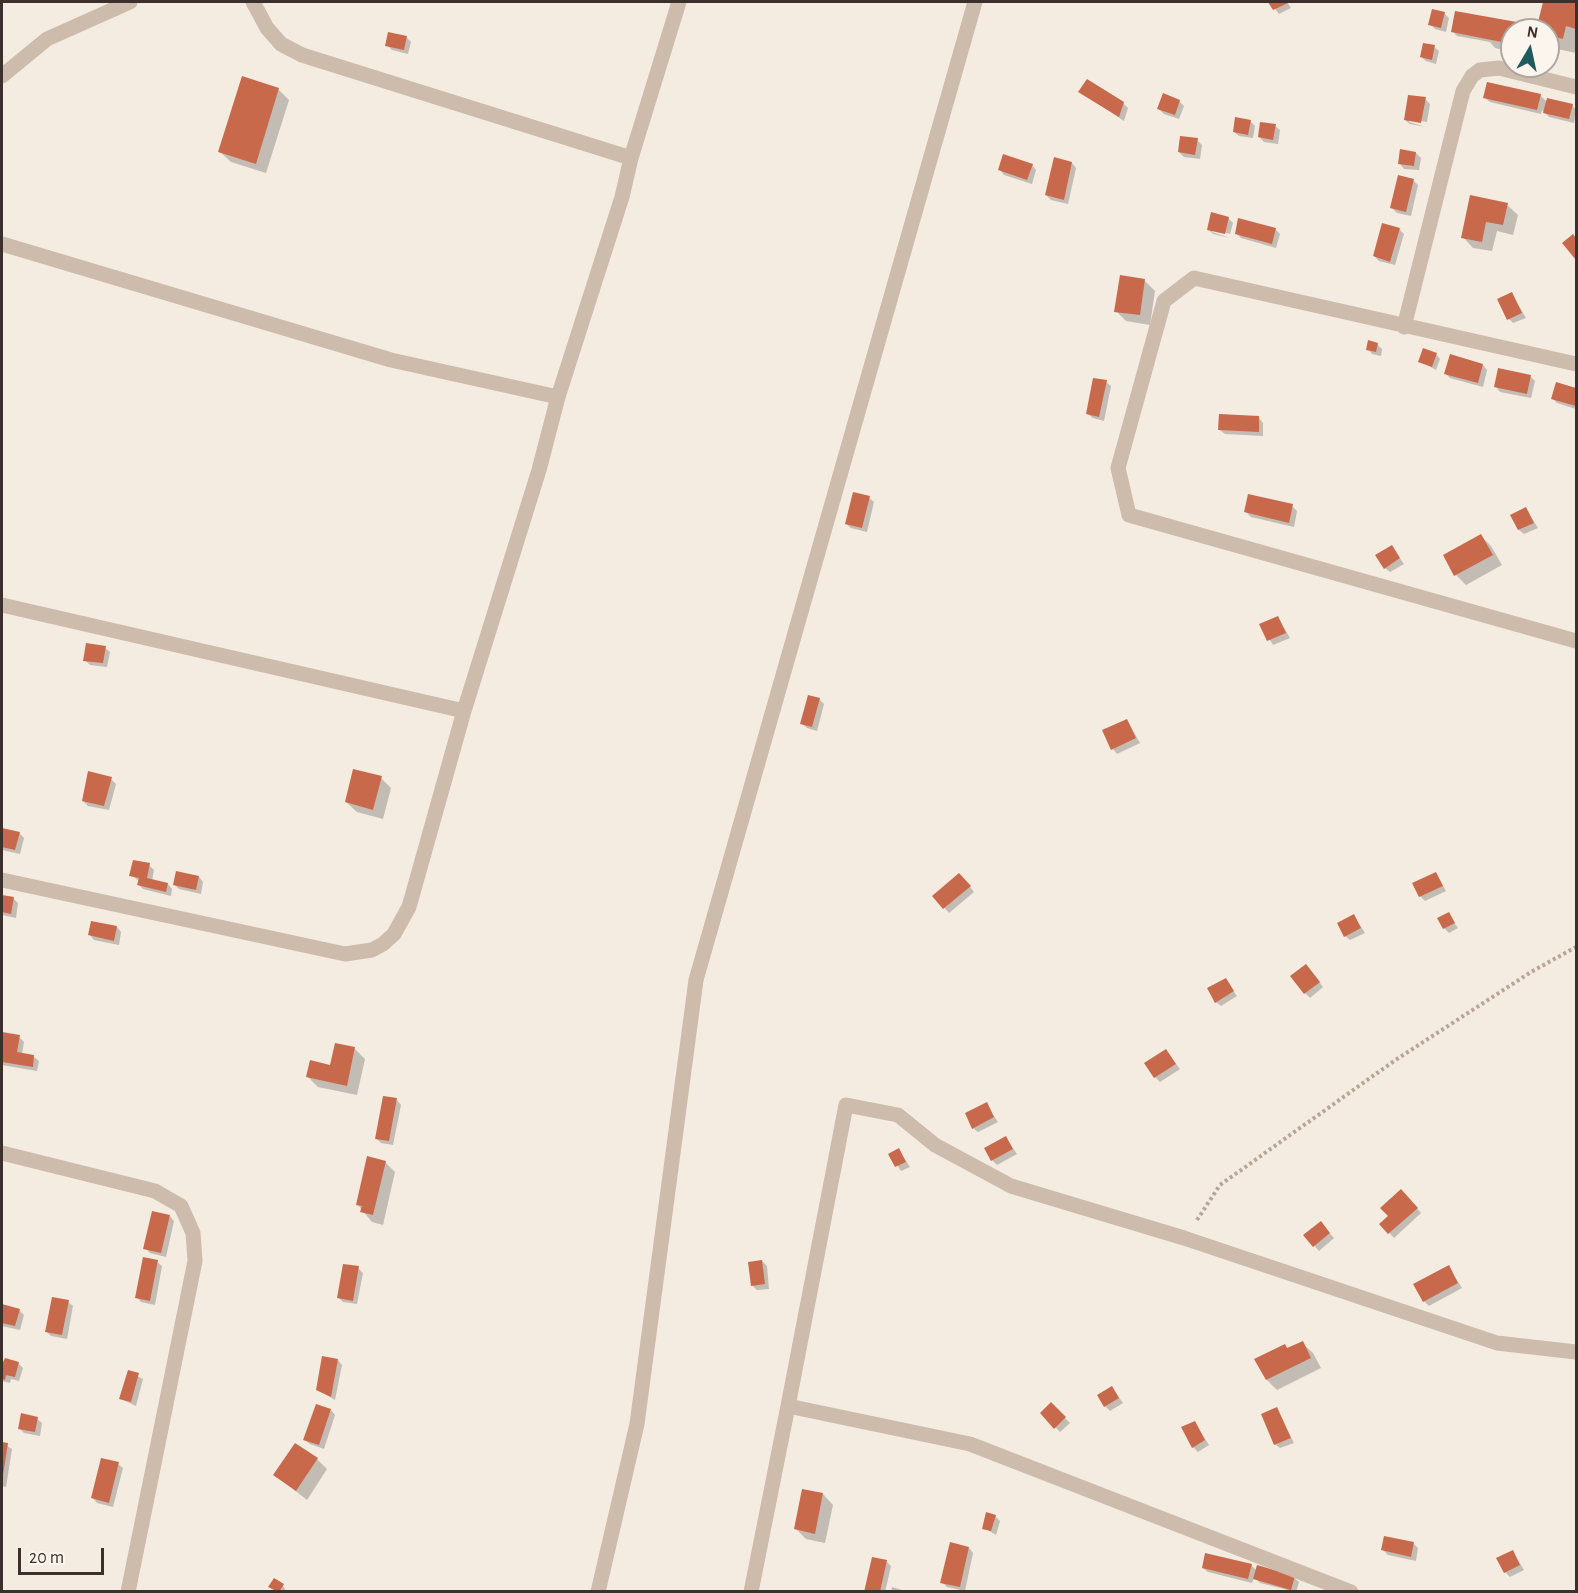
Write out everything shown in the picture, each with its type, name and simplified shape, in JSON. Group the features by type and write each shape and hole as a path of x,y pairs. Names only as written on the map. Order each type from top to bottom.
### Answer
{"street":[{"path":"2,76 46,39 130,2"},
{"path":"253,2 267,28 281,44 302,55 631,158"},
{"path":"2,880 345,954 372,950 394,934 408,907 464,711 539,470 558,397 622,197 631,158 679,2"},
{"path":"598,1592 637,1424 696,980 975,2"},
{"path":"1404,327 1463,91 1472,76 1480,70 1499,68 1576,87"},
{"path":"2,244 391,360 558,397"},
{"path":"1576,364 1194,278 1164,301 1118,468 1129,514 1576,641"},
{"path":"2,605 464,711"},
{"path":"751,1592 846,1105 898,1114 935,1145 1011,1186 1184,1238 1497,1343 1576,1352"},
{"path":"2,1153 154,1191 181,1206 193,1233 195,1261 129,1592"},
{"path":"788,1406 970,1444 1351,1592"}],"path":[{"path":"1184,1238 1220,1185 1394,1061 1531,972 1576,947"}],"building":[{"path":"1268,2 1290,2 1273,10"},
{"path":"1543,2 1576,2 1576,29 1566,26 1563,39 1560,38 1560,18 1539,18"},
{"path":"1432,9 1445,12 1441,28 1428,25"},
{"path":"1455,11 1500,19 1500,42 1451,32"},
{"path":"388,32 407,36 404,50 385,46"},
{"path":"1423,43 1435,45 1432,60 1420,57"},
{"path":"242,76 279,88 256,164 218,152"},
{"path":"1087,79 1124,102 1119,117 1078,92"},
{"path":"1487,82 1541,94 1537,110 1483,98"},
{"path":"1163,93 1180,100 1175,115 1157,109"},
{"path":"1408,95 1426,97 1421,123 1404,120"},
{"path":"1547,98 1573,104 1569,119 1543,113"},
{"path":"1235,117 1251,120 1248,135 1233,132"},
{"path":"1260,122 1276,124 1273,140 1258,137"},
{"path":"1180,136 1198,138 1195,155 1178,152"},
{"path":"1400,149 1416,152 1414,166 1398,164"},
{"path":"1003,154 1033,164 1027,180 998,170"},
{"path":"1054,157 1072,162 1064,200 1045,195"},
{"path":"1398,175 1414,179 1406,212 1390,208"},
{"path":"1470,195 1508,203 1503,225 1486,222 1482,242 1461,238"},
{"path":"1211,212 1229,217 1225,234 1207,230"},
{"path":"1238,218 1276,228 1272,244 1235,234"},
{"path":"1382,223 1400,228 1390,262 1373,256"},
{"path":"1573,234 1576,238 1576,260 1562,243"},
{"path":"1120,275 1145,279 1140,315 1114,312"},
{"path":"1512,292 1522,313 1507,320 1497,299"},
{"path":"1368,340 1378,343 1376,352 1366,350"},
{"path":"1423,348 1437,353 1432,367 1418,362"},
{"path":"1450,354 1483,364 1478,383 1444,374"},
{"path":"1498,368 1531,375 1527,394 1494,387"},
{"path":"1093,378 1107,380 1099,417 1086,414"},
{"path":"1556,382 1576,388 1576,406 1551,399"},
{"path":"1219,414 1259,416 1259,432 1218,430"},
{"path":"853,492 870,496 862,528 845,524"},
{"path":"1248,494 1293,504 1289,523 1244,512"},
{"path":"1526,507 1534,523 1518,530 1510,515"},
{"path":"1481,534 1493,555 1454,576 1443,555"},
{"path":"1392,545 1400,558 1384,569 1375,555"},
{"path":"1278,616 1286,633 1267,641 1259,624"},
{"path":"86,643 106,646 103,663 83,661"},
{"path":"808,695 820,698 812,727 800,724"},
{"path":"1127,719 1136,738 1111,750 1102,730"},
{"path":"353,769 382,776 373,810 345,802"},
{"path":"88,771 112,777 104,806 82,801"},
{"path":"2,828 20,832 15,850 2,847"},
{"path":"133,860 150,863 147,878 168,883 166,892 137,885 139,878 129,876"},
{"path":"176,871 199,876 196,890 173,885"},
{"path":"1436,872 1443,886 1419,897 1412,883"},
{"path":"959,873 971,886 943,909 932,896"},
{"path":"2,895 14,897 11,914 2,912"},
{"path":"1449,912 1455,923 1443,929 1437,918"},
{"path":"1354,914 1361,928 1344,937 1337,923"},
{"path":"91,921 117,926 114,941 88,935"},
{"path":"1306,964 1320,982 1304,994 1290,976"},
{"path":"1226,978 1234,991 1215,1003 1207,988"},
{"path":"2,1032 20,1035 17,1052 34,1055 33,1067 2,1062"},
{"path":"335,1043 355,1047 347,1086 306,1077 310,1060 330,1065"},
{"path":"1166,1049 1176,1064 1154,1078 1144,1063"},
{"path":"383,1096 397,1098 389,1141 375,1139"},
{"path":"987,1102 994,1117 972,1129 965,1113"},
{"path":"1006,1136 1013,1149 991,1161 984,1148"},
{"path":"899,1148 906,1162 895,1167 888,1154"},
{"path":"367,1156 386,1161 373,1215 360,1212 362,1206 356,1205"},
{"path":"1401,1189 1418,1208 1388,1234 1379,1224 1388,1216 1380,1208"},
{"path":"152,1211 170,1215 161,1253 143,1249"},
{"path":"1321,1221 1330,1233 1313,1247 1303,1235"},
{"path":"143,1257 158,1260 150,1301 135,1298"},
{"path":"762,1260 765,1284 751,1286 748,1262"},
{"path":"343,1264 359,1266 353,1301 337,1298"},
{"path":"1449,1265 1458,1283 1423,1302 1413,1284"},
{"path":"52,1297 69,1300 62,1335 45,1332"},
{"path":"2,1304 20,1309 15,1326 2,1323"},
{"path":"1303,1341 1311,1358 1266,1380 1254,1359 1285,1344 1287,1348"},
{"path":"322,1356 338,1359 331,1397 316,1390"},
{"path":"5,1358 19,1362 15,1377 6,1375 5,1380 2,1379 2,1364"},
{"path":"128,1370 139,1373 131,1402 119,1399"},
{"path":"1112,1386 1119,1398 1104,1407 1097,1395"},
{"path":"1051,1402 1066,1417 1054,1429 1040,1413"},
{"path":"316,1404 331,1409 319,1445 303,1440"},
{"path":"1277,1407 1291,1438 1274,1445 1261,1414"},
{"path":"21,1413 38,1417 35,1432 18,1429"},
{"path":"1195,1421 1205,1440 1192,1448 1181,1427"},
{"path":"2,1442 8,1443 3,1475 2,1475"},
{"path":"295,1443 318,1458 296,1491 273,1475"},
{"path":"101,1458 119,1462 109,1503 91,1498"},
{"path":"802,1489 823,1493 815,1534 794,1529"},
{"path":"986,1512 996,1515 991,1531 982,1529"},
{"path":"1384,1536 1414,1542 1411,1557 1381,1550"},
{"path":"950,1542 969,1547 960,1587 940,1583"},
{"path":"1513,1550 1520,1565 1504,1573 1496,1558"},
{"path":"1205,1553 1252,1564 1248,1579 1202,1568"},
{"path":"872,1557 887,1560 880,1592 864,1592"},
{"path":"1257,1565 1295,1576 1291,1590 1253,1579"},
{"path":"274,1578 284,1584 279,1592 268,1587"}]}
